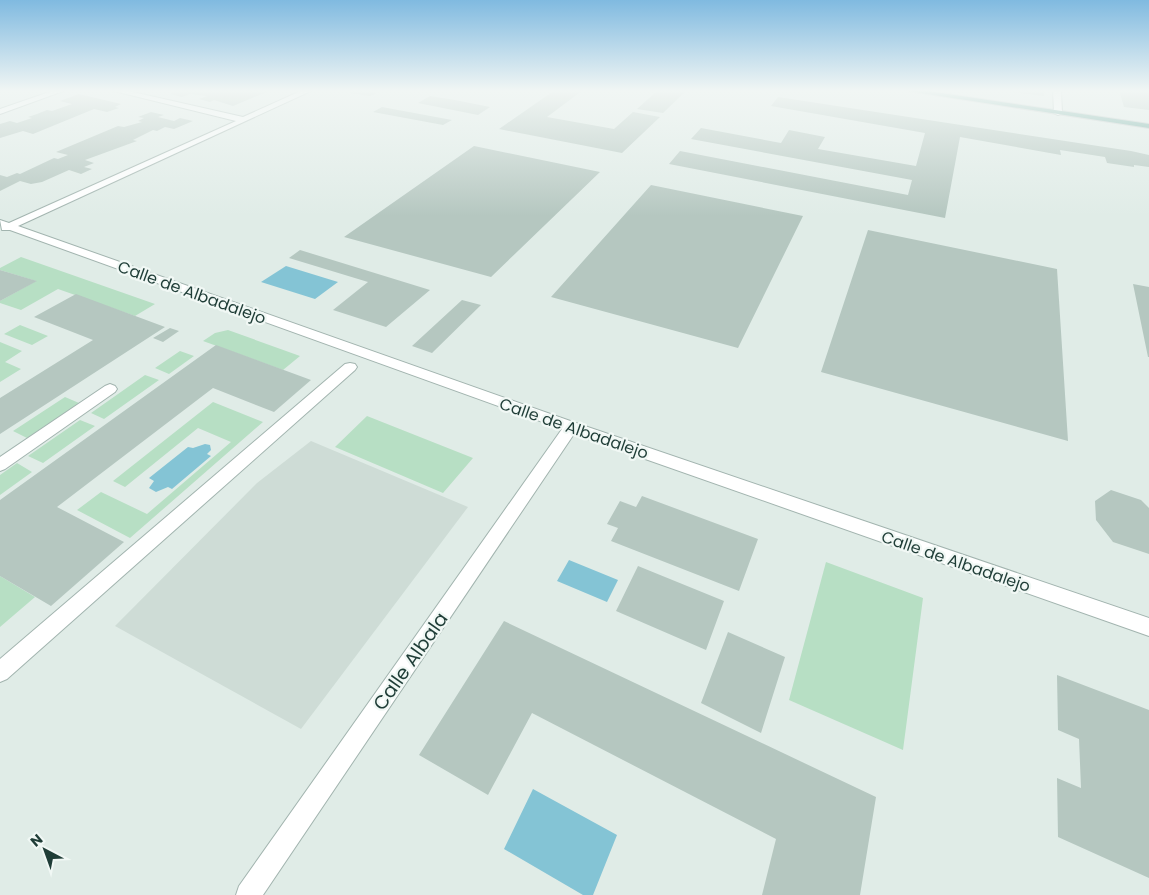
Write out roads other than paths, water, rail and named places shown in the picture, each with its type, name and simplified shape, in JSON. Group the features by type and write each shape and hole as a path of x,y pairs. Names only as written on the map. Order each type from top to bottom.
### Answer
{"street":[{"path":"3,227 217,132"},
{"name":"Calle de Albadalejo","path":"3,227 1149,628"},
{"path":"0,672 350,367"},
{"path":"0,465 110,389"},
{"name":"Calle Albala","path":"248,895 571,427"}],"water":[{"path":"286,266 338,282 315,299 261,282"},
{"path":"205,444 210,445 211,450 207,454 211,456 172,489 168,487 156,492 149,488 154,481 149,478 188,447 193,448"},
{"path":"569,560 618,580 607,602 557,581"},
{"path":"533,789 617,835 593,895 583,895 504,849"}]}
